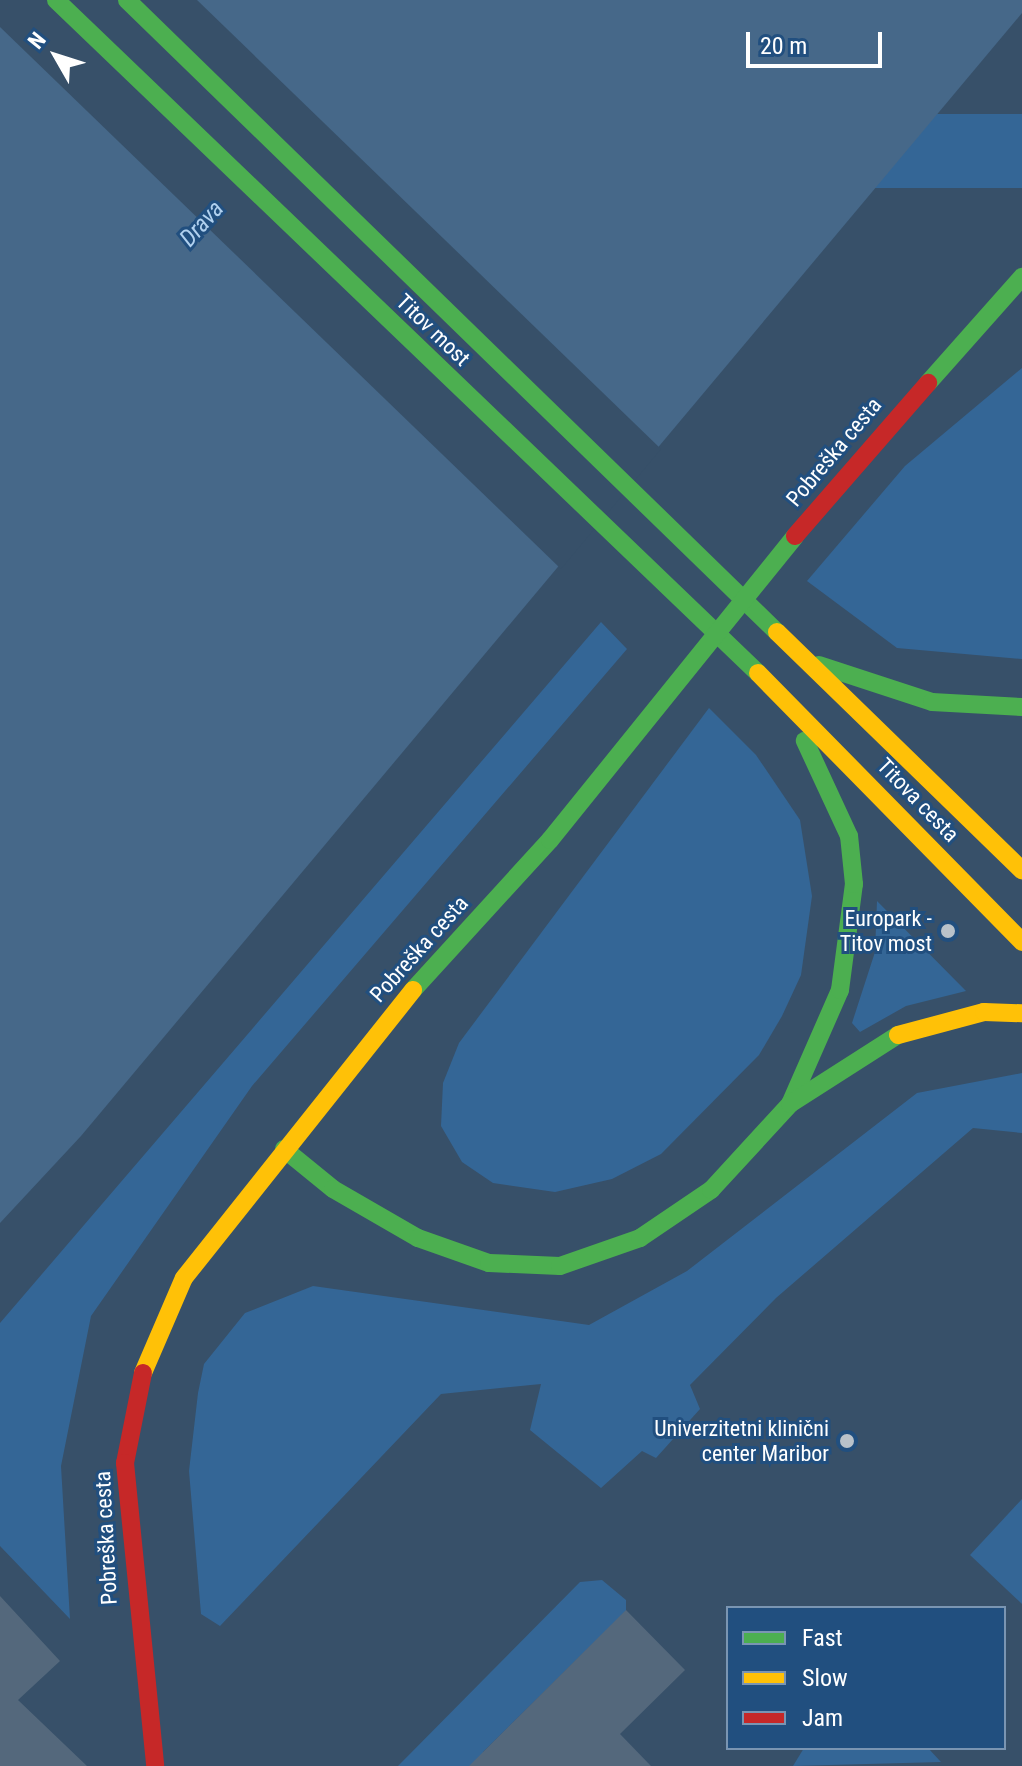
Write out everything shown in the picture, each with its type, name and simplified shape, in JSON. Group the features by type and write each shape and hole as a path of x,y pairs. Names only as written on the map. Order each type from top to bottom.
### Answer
{"main road":[{"name":"Titov most","path":"56,0 779,693"},
{"name":"Titov most","path":"127,0 806,660"},
{"name":"Pobreška cesta","path":"155,1766 126,1519 133,1414 145,1364 184,1278 393,1012 550,840 826,497 1022,277"},
{"name":"Titova cesta","path":"806,660 1022,870"},
{"path":"806,660 932,702 1022,707"},
{"name":"Titova cesta","path":"779,693 1022,942"},
{"path":"779,693 833,793 849,836 854,884 840,990 790,1104"},
{"path":"284,1149 344,1196 418,1238 489,1263 560,1266 640,1238 711,1190 790,1104 913,1026 1022,1013"}],"shaded area":[{"path":"549,114 1022,114 1022,188 549,188"},
{"path":"1022,368 1022,659 897,648 807,581 905,466"},
{"path":"601,622 627,649 252,1086 91,1316 61,1466 70,1619 0,1546 0,1323"},
{"path":"709,708 756,755 800,820 812,896 801,975 759,1055 661,1154 612,1179 555,1192 493,1183 462,1162 441,1126 443,1083 459,1043"},
{"path":"877,901 966,991 906,1006 860,1032 852,1023 875,952"},
{"path":"1022,1073 1022,1133 973,1128 776,1298 690,1385 700,1409 656,1458 642,1451 601,1488 530,1430 541,1384 441,1394 220,1626 201,1614 189,1471 198,1393 204,1364 245,1313 313,1286 589,1325 687,1271 917,1093"},
{"path":"1022,1499 1022,1604 970,1555"},
{"path":"602,1580 626,1600 626,1611 483,1752 495,1766 398,1766 580,1582"},
{"path":"803,1750 930,1750 941,1762 793,1766"}],"water":[{"name":"Drava","path":"0,0 1022,0 1022,13 81,1136 0,1223"}],"pier":[{"path":"0,0 197,0 661,449 561,569 0,27"}],"building":[{"path":"0,1596 60,1661 18,1700 87,1766 0,1766"},
{"path":"626,1610 685,1670 620,1734 651,1766 469,1766"}],"traffic: fast":[{"path":"56,0 758,673"},
{"path":"127,0 777,632"},
{"path":"928,383 1022,277"},
{"path":"413,990 550,840 795,536"},
{"path":"819,665 932,702 1022,707"},
{"path":"790,1104 840,990 854,884 849,836 805,741"},
{"path":"284,1149 333,1189 418,1238 489,1263 560,1266 640,1238 711,1190 790,1104 898,1035"}],"traffic: slow":[{"path":"777,632 1022,870"},
{"path":"758,673 1022,942"},
{"path":"143,1373 184,1278 413,990"},
{"path":"898,1035 984,1012 1022,1013"}],"traffic: jam":[{"path":"795,536 928,383"},
{"path":"143,1373 125,1463 155,1766"}],"place":[{"name":"Europark - Titov most","path":"948,931"},
{"name":"Univerzitetni klinični center Maribor","path":"847,1441"}]}
